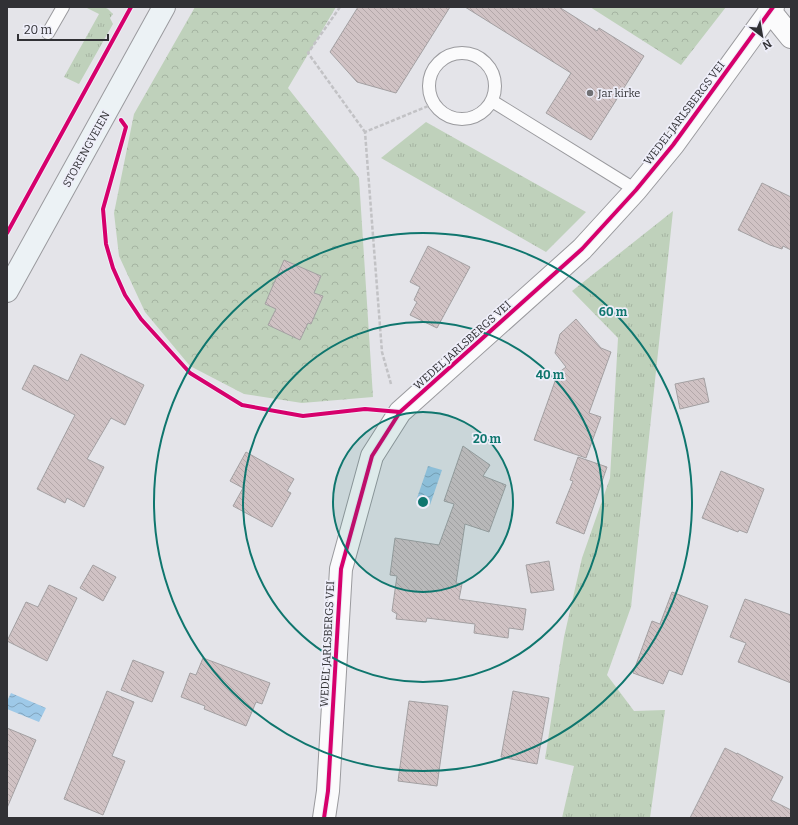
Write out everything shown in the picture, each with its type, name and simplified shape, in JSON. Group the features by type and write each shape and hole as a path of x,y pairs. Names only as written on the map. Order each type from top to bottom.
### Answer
{"main road":[{"name":"STORENGVEIEN","path":"7,291 164,7"}],"street":[{"path":"772,9 791,37"},
{"name":"WEDEL JARLSBERGS VEI","path":"324,818 328,791 341,569 372,456 400,412 582,249 636,190 673,145 772,9"}],"lane":[{"path":"48,33 63,7"},
{"path":"460,53 471,54 482,59 490,67 494,78 495,90 492,101 487,109 469,119 449,117 440,112 434,104 429,94 428,82 432,71 439,62 448,55 460,53"},
{"path":"492,101 636,190"}],"path":[{"path":"340,7 308,53 365,132 382,352 400,412"},
{"path":"365,132 434,104"}],"green space":[{"path":"104,7 113,14 110,18 113,24 79,84 64,77 99,14 87,8"},
{"path":"195,7 336,7 288,88 359,178 373,397 302,403 244,394 190,366 145,312 119,256 114,213 134,114"},
{"path":"590,7 726,7 681,65"},
{"path":"426,122 586,212 546,252 381,158"},
{"path":"673,211 631,607 607,675 634,711 665,710 650,818 562,818 574,766 545,759 564,637 582,558 610,478 618,338 572,291"}],"water":[{"path":"428,466 442,470 430,505 416,501"},
{"path":"11,693 46,708 39,722 7,709 7,701"}],"building":[{"path":"358,7 450,7 396,93 357,82 330,52"},
{"name":"Jar kirke","path":"465,7 559,7 597,31 599,28 644,56 591,140 546,113 571,73"},
{"path":"762,183 791,197 791,250 783,246 782,249 770,245 738,230"},
{"path":"428,246 470,267 437,328 410,315 417,302 414,300 420,287 410,282"},
{"path":"284,260 321,276 314,293 323,296 311,324 308,323 300,340 268,325 276,309 265,304"},
{"path":"576,319 601,348 611,352 589,413 601,417 586,458 534,440 558,373 566,367 555,353 560,334"},
{"path":"81,354 144,385 125,425 111,418 87,459 104,467 84,507 67,498 65,503 37,489 75,415 22,389 34,365 68,381"},
{"path":"704,378 709,402 680,409 675,384"},
{"path":"463,446 490,465 483,476 506,485 489,532 465,524 456,583 462,584 459,599 526,609 523,630 509,628 508,638 474,633 475,624 427,618 426,622 396,619 397,614 392,611 397,576 390,575 395,538 439,545 454,504 444,501"},
{"path":"246,452 294,479 287,491 291,493 272,527 233,506 243,488 230,481"},
{"path":"578,457 607,467 584,534 556,523 573,481 570,480"},
{"path":"721,471 764,489 747,533 739,530 738,532 702,518"},
{"path":"549,561 554,590 531,593 526,565"},
{"path":"93,565 116,577 103,601 80,588"},
{"path":"49,585 77,598 47,661 7,641 26,602 38,607"},
{"path":"672,592 708,606 682,675 669,670 663,684 633,673 652,621 660,624"},
{"path":"745,599 791,615 791,683 738,662 746,643 730,637"},
{"path":"203,658 270,683 262,704 256,702 246,726 204,709 205,706 181,697 190,673 196,675"},
{"path":"133,660 164,672 152,702 121,690"},
{"path":"107,691 134,702 112,756 125,761 103,815 64,799"},
{"path":"513,691 549,698 537,764 501,757"},
{"path":"409,701 448,706 437,786 398,781"},
{"path":"7,728 36,740 7,808"},
{"path":"725,748 783,777 771,800 791,810 791,818 690,818"}],"cycle path":[{"path":"7,233 131,7"},
{"path":"324,818 328,791 341,569 372,456 400,412 582,249 636,190 673,145 773,7"},
{"path":"121,120 126,127 103,209 106,244 113,268 125,295 141,319 190,373 242,405 303,416 365,409 400,412"}],"place":[{"name":"Jar kirke","path":"590,93"}]}
